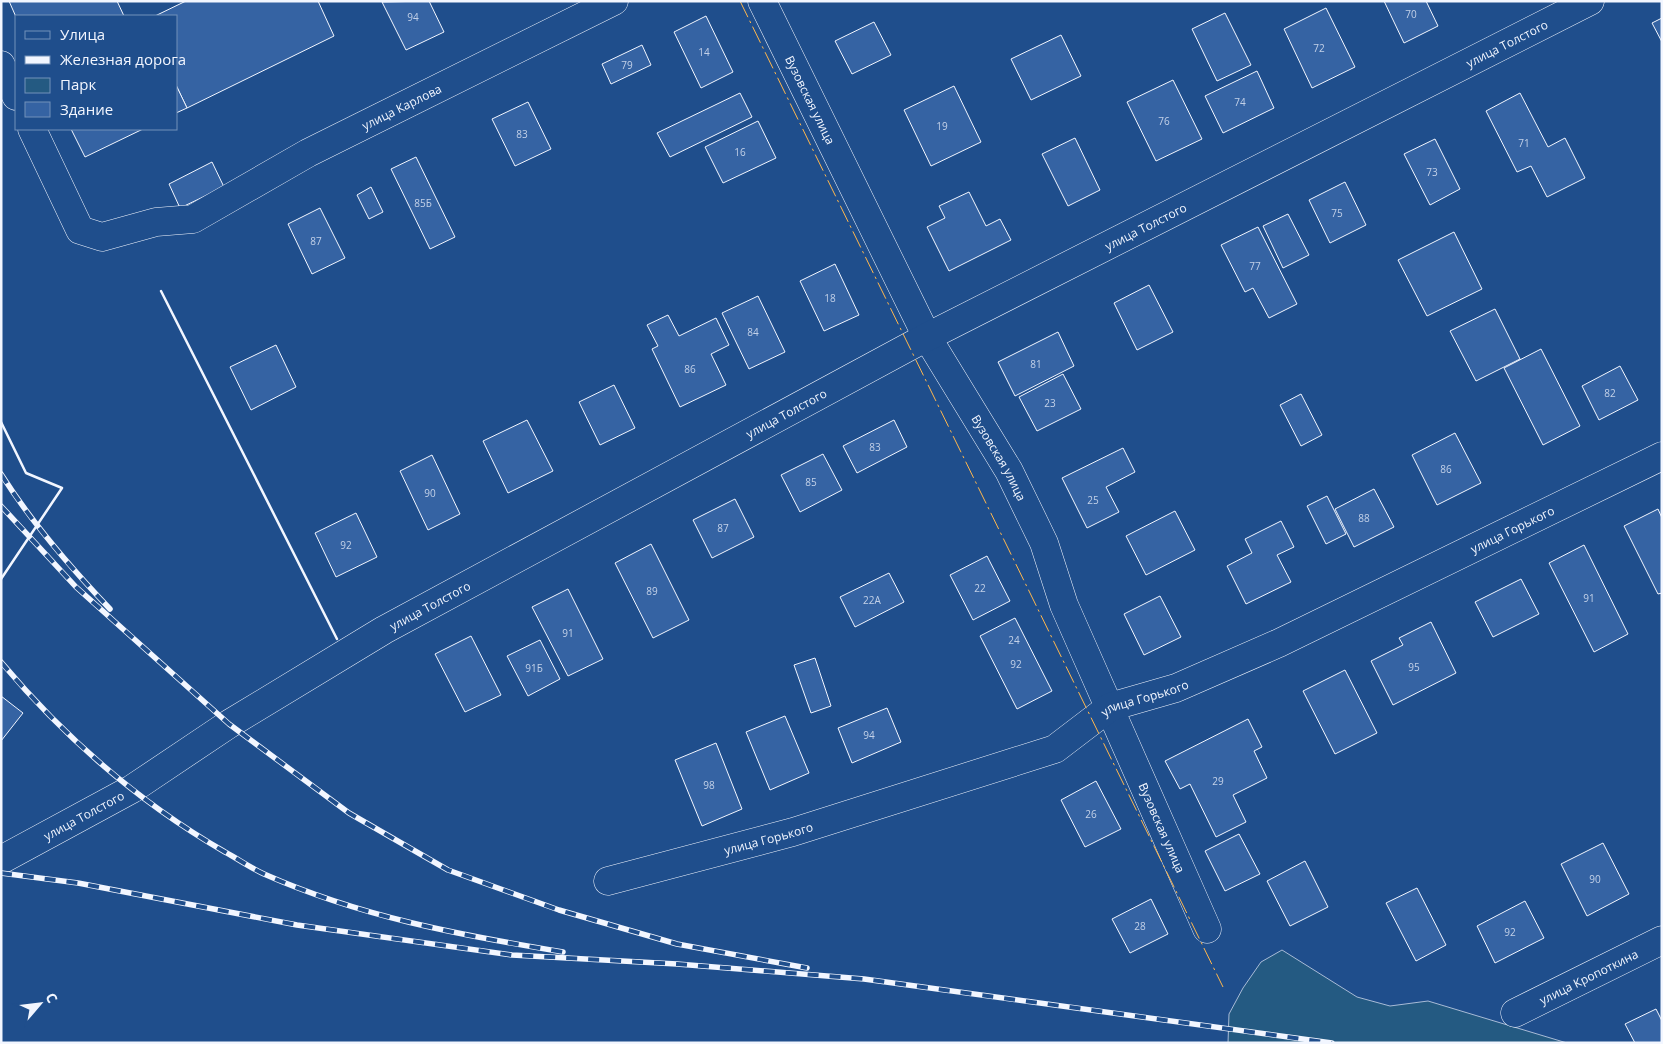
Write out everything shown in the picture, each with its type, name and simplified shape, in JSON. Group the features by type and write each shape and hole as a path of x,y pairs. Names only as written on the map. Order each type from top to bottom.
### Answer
{"street":[{"name":"улица Карлова","path":"32,130 80,230 102,237 156,222 193,219 308,153 614,1"},
{"name":"Вузовская улица","path":"762,1 927,337 1009,471 1044,543 1064,605 1207,929"},
{"name":"улица Толстого","path":"1,860 132,789 230,724 384,630 927,337 1590,1"},
{"path":"1,65 15,94"},
{"name":"улица Горького","path":"608,881 793,832 1055,749 1110,707 1176,688 1279,643 1662,456"},
{"name":"улица Кропоткина","path":"1515,1012 1662,940"}],"green space":[{"path":"1282,950 1357,997 1390,1006 1428,1001 1567,1043 1228,1043 1229,1014 1243,988 1261,962"}],"building":[{"path":"9,1 117,1 124,15 15,15"},
{"path":"186,1 318,1 334,36 187,108 178,89 178,15 157,15"},
{"path":"429,1 444,32 406,50 382,2"},
{"path":"1384,1 1426,1 1438,26 1404,43"},
{"path":"1326,8 1355,67 1312,88 1284,29"},
{"path":"1225,13 1251,65 1217,81 1192,29"},
{"path":"706,16 733,72 701,88 674,32"},
{"path":"1662,18 1662,42 1652,23"},
{"path":"874,22 891,55 852,74 835,41"},
{"path":"1061,35 1081,76 1031,100 1011,59"},
{"path":"642,45 651,65 611,84 602,64"},
{"path":"1257,71 1274,108 1223,133 1205,96"},
{"path":"1173,80 1202,139 1156,161 1127,102"},
{"path":"954,86 981,142 931,166 904,110"},
{"path":"178,89 187,108 178,112"},
{"path":"740,93 752,117 670,157 657,133"},
{"path":"1520,93 1548,147 1565,138 1585,178 1547,197 1531,166 1517,172 1486,111"},
{"path":"528,102 551,149 515,166 492,119"},
{"path":"758,121 776,158 723,183 705,147"},
{"path":"72,130 141,130 85,157"},
{"path":"1075,138 1100,190 1068,206 1042,154"},
{"path":"1435,139 1460,189 1430,205 1404,154"},
{"path":"416,157 455,237 430,249 391,169"},
{"path":"212,162 224,187 180,208 169,184"},
{"path":"1345,182 1366,225 1330,243 1309,200"},
{"path":"371,187 383,212 369,219 357,195"},
{"path":"969,192 986,226 1000,219 1011,240 949,271 927,227 945,218 939,206"},
{"path":"320,208 345,258 312,274 288,224"},
{"path":"1288,214 1309,255 1283,268 1263,226"},
{"path":"1258,227 1297,304 1269,318 1253,288 1245,292 1221,245"},
{"path":"1454,232 1482,289 1427,316 1398,260"},
{"path":"835,264 859,315 824,331 800,281"},
{"path":"1149,285 1173,332 1137,350 1114,303"},
{"path":"758,296 785,352 749,369 722,313"},
{"path":"1495,309 1520,359 1476,381 1450,331"},
{"path":"668,315 679,336 716,318 729,345 711,354 726,385 680,407 652,349 658,346 647,325"},
{"path":"1058,332 1074,366 1015,396 998,362"},
{"path":"276,345 296,387 251,410 230,367"},
{"path":"1541,349 1580,426 1543,445 1504,368"},
{"path":"1620,366 1638,400 1599,420 1582,386"},
{"path":"1063,374 1081,409 1037,431 1019,397"},
{"path":"614,385 635,428 600,445 579,402"},
{"path":"1301,394 1322,435 1301,446 1280,405"},
{"path":"527,420 553,471 508,493 483,441"},
{"path":"894,420 907,447 857,473 843,446"},
{"path":"1455,433 1481,483 1437,505 1412,455"},
{"path":"1123,448 1135,472 1106,487 1119,512 1087,528 1062,478"},
{"path":"823,454 842,490 800,512 781,475"},
{"path":"432,455 460,514 428,530 400,471"},
{"path":"1374,489 1394,527 1354,547 1335,509"},
{"path":"1327,496 1346,534 1326,544 1307,506"},
{"path":"735,499 754,537 712,558 693,520"},
{"path":"1658,509 1662,518 1662,593 1658,594 1624,526"},
{"path":"1175,511 1195,550 1146,575 1126,536"},
{"path":"356,513 377,557 336,577 315,533"},
{"path":"1281,521 1294,547 1277,555 1291,582 1246,604 1227,566 1252,553 1245,539"},
{"path":"651,544 689,620 653,638 615,563"},
{"path":"1584,545 1628,634 1594,652 1549,563"},
{"path":"987,556 1010,601 973,620 950,575"},
{"path":"889,573 904,602 855,627 840,597"},
{"path":"1521,579 1539,614 1493,637 1475,602"},
{"path":"568,589 603,659 568,676 532,607"},
{"path":"1160,596 1181,637 1144,655 1124,614"},
{"path":"1015,618 1052,691 1017,709 980,636"},
{"path":"1431,622 1456,673 1393,705 1371,661 1403,645 1399,638"},
{"path":"471,636 501,695 465,712 435,654"},
{"path":"540,640 560,679 528,696 507,656"},
{"path":"815,658 831,706 811,713 794,665"},
{"path":"1345,670 1377,733 1335,754 1303,691"},
{"path":"1,696 23,713 1,741"},
{"path":"887,708 901,742 852,763 838,728"},
{"path":"785,716 809,773 770,790 746,732"},
{"path":"1248,719 1262,747 1254,751 1267,778 1233,795 1246,822 1216,837 1190,784 1180,789 1165,761"},
{"path":"716,743 742,809 702,826 675,760"},
{"path":"1096,781 1121,829 1085,847 1061,800"},
{"path":"1239,834 1260,874 1225,891 1205,851"},
{"path":"1603,843 1629,894 1587,916 1561,864"},
{"path":"1305,861 1328,907 1290,926 1267,881"},
{"path":"1417,888 1446,945 1416,961 1386,903"},
{"path":"1151,899 1168,934 1130,953 1112,919"},
{"path":"1525,901 1544,938 1495,963 1477,926"},
{"path":"1656,1009 1662,1021 1662,1043 1635,1043 1625,1024"}],"railway":[{"path":"1,474 25,510 52,544 110,609"},
{"path":"1,506 76,587 229,724 349,813 448,870 559,910 677,944 807,968"},
{"path":"1,662 25,690 77,742 133,790 194,833 259,872 337,902 411,923 486,939 563,952"},
{"path":"1,873 78,883 297,925 512,955 677,964 864,979 1332,1043"}],"wall":[{"path":"161,291 337,639"},
{"path":"1,422 26,473 62,488 1,579"}],"power":[{"path":"740,1 1223,987"}]}
